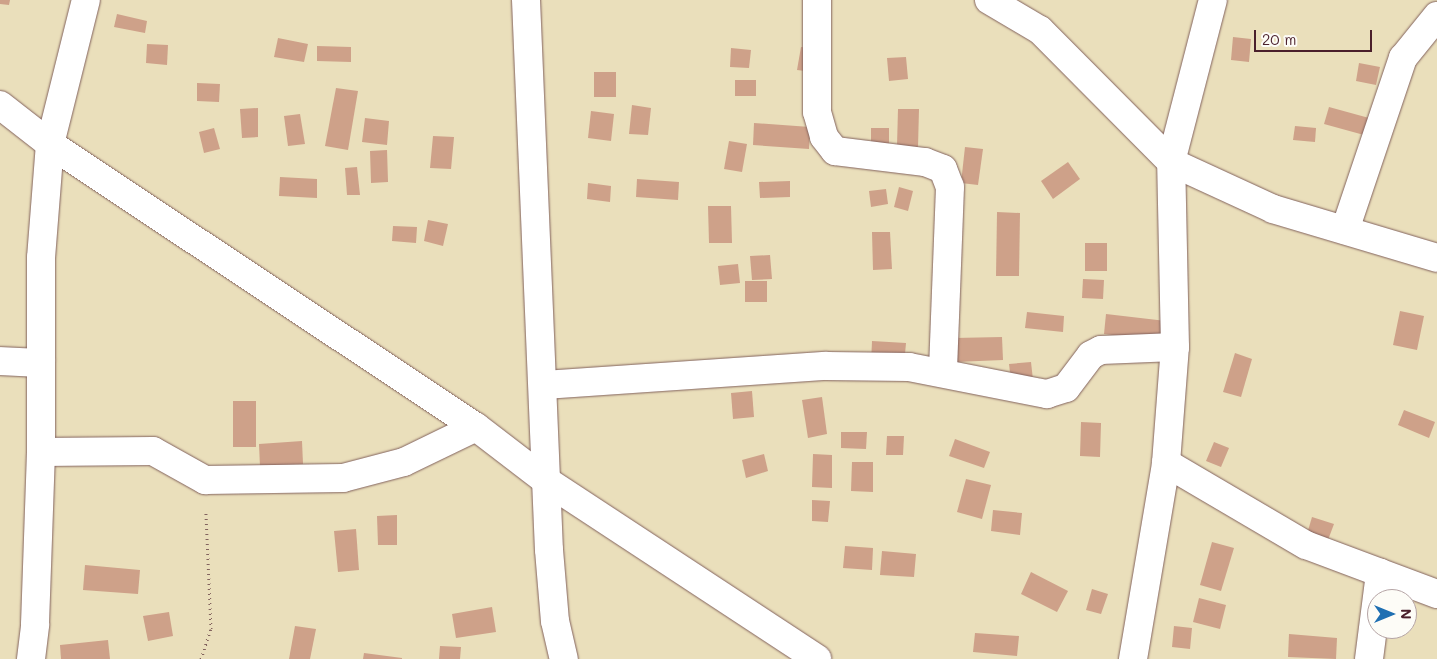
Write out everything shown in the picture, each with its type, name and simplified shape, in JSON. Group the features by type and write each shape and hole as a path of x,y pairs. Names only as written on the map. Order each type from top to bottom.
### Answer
{"street":[{"path":"31,659 35,624 41,452 41,258 50,144 86,0"},
{"path":"526,0 555,620 564,659"},
{"path":"817,0 817,112 824,137 835,151 925,162 942,169 950,187 942,372"},
{"path":"989,0 1040,30 1172,162 1273,209 1437,258"},
{"path":"1133,659 1166,463 1175,347 1172,162 1213,0"},
{"path":"1345,230 1403,58 1437,16"},
{"path":"0,105 50,144 476,427 548,482 817,659"},
{"path":"544,385 826,366 910,367 1047,394 1066,388 1091,355 1101,350 1175,347"},
{"path":"0,361 41,363"},
{"path":"41,452 153,451 205,480 343,478 404,462 476,427"},
{"path":"1166,463 1306,545 1437,594"},
{"path":"1369,659 1380,573"}],"path":[{"path":"201,659 211,630 205,480"}],"building":[{"path":"0,0 10,0 9,5 0,4"},
{"path":"117,14 147,21 145,33 114,27"},
{"path":"1233,37 1251,39 1249,62 1231,60"},
{"path":"278,38 308,44 304,62 274,57"},
{"path":"147,44 168,45 167,65 146,63"},
{"path":"317,46 351,47 351,62 317,61"},
{"path":"801,47 817,49 813,72 797,70"},
{"path":"731,48 751,50 749,68 730,67"},
{"path":"906,57 908,79 889,81 887,58"},
{"path":"1359,63 1380,67 1376,85 1356,81"},
{"path":"594,72 616,72 616,97 594,97"},
{"path":"735,80 756,80 756,96 735,96"},
{"path":"197,83 220,84 219,102 197,101"},
{"path":"336,88 358,91 348,150 325,146"},
{"path":"632,105 651,108 648,135 629,134"},
{"path":"1329,107 1369,118 1364,135 1324,124"},
{"path":"258,108 258,137 242,138 240,109"},
{"path":"898,109 919,109 918,147 897,146"},
{"path":"591,111 614,114 611,141 588,138"},
{"path":"300,114 305,144 288,146 284,116"},
{"path":"365,118 389,121 387,145 362,142"},
{"path":"754,123 810,127 809,149 753,145"},
{"path":"1295,126 1316,128 1315,142 1293,140"},
{"path":"214,128 220,149 204,153 199,132"},
{"path":"871,128 889,128 889,149 871,149"},
{"path":"433,136 454,137 451,169 430,168"},
{"path":"729,141 747,144 742,172 724,169"},
{"path":"965,147 983,149 978,185 961,183"},
{"path":"387,150 388,182 371,183 370,151"},
{"path":"1068,162 1080,179 1053,199 1041,181"},
{"path":"357,167 360,195 347,195 345,168"},
{"path":"280,177 317,179 317,198 279,196"},
{"path":"637,179 679,182 678,200 636,197"},
{"path":"790,181 790,197 760,198 759,182"},
{"path":"588,183 611,186 610,202 587,199"},
{"path":"899,187 913,191 908,211 894,207"},
{"path":"886,189 888,204 871,207 869,191"},
{"path":"708,206 731,206 732,243 709,243"},
{"path":"997,212 1020,213 1019,276 996,276"},
{"path":"428,220 448,224 443,246 424,241"},
{"path":"393,226 417,227 416,243 392,241"},
{"path":"872,232 890,232 892,269 873,270"},
{"path":"1085,243 1107,243 1107,271 1085,271"},
{"path":"770,255 772,279 752,280 750,256"},
{"path":"738,264 740,283 720,285 718,266"},
{"path":"1083,279 1104,280 1103,299 1082,298"},
{"path":"745,281 767,281 767,302 745,302"},
{"path":"1400,311 1424,316 1417,350 1393,345"},
{"path":"1027,312 1064,316 1063,332 1025,328"},
{"path":"1106,314 1166,321 1164,341 1104,334"},
{"path":"1002,337 1003,360 955,362 954,338"},
{"path":"872,341 906,343 904,365 871,364"},
{"path":"1235,353 1252,359 1241,397 1223,392"},
{"path":"1031,362 1033,380 1011,381 1009,364"},
{"path":"752,391 754,417 733,419 731,393"},
{"path":"822,397 827,434 808,438 802,400"},
{"path":"233,401 256,401 256,447 233,447"},
{"path":"1404,410 1435,422 1429,438 1398,425"},
{"path":"1081,422 1101,423 1100,457 1080,456"},
{"path":"841,432 867,432 866,449 841,448"},
{"path":"887,436 904,436 903,455 886,455"},
{"path":"955,439 990,452 984,468 949,456"},
{"path":"302,441 303,464 260,467 259,444"},
{"path":"1214,442 1229,448 1221,467 1206,461"},
{"path":"764,454 768,471 746,478 742,460"},
{"path":"813,454 832,455 832,488 812,487"},
{"path":"852,462 873,462 873,492 851,491"},
{"path":"966,479 991,485 982,519 957,512"},
{"path":"812,500 830,501 828,522 812,521"},
{"path":"993,510 1022,513 1020,535 991,531"},
{"path":"397,515 397,545 378,545 377,516"},
{"path":"1312,517 1334,524 1328,540 1307,534"},
{"path":"356,529 359,570 338,572 334,531"},
{"path":"1212,542 1234,548 1221,591 1200,585"},
{"path":"845,546 873,548 872,570 843,568"},
{"path":"882,551 916,554 914,577 880,575"},
{"path":"85,565 140,570 138,594 83,590"},
{"path":"1031,572 1068,591 1057,612 1021,594"},
{"path":"1092,589 1108,594 1101,614 1086,610"},
{"path":"1199,598 1226,605 1220,629 1193,622"},
{"path":"492,607 496,632 456,638 452,614"},
{"path":"169,612 173,636 148,641 143,616"},
{"path":"295,626 316,629 310,659 289,659"},
{"path":"1174,626 1192,628 1190,649 1172,647"},
{"path":"975,633 1019,636 1017,656 973,652"},
{"path":"1289,634 1337,638 1336,659 1288,657"},
{"path":"108,640 110,659 61,659 60,645"},
{"path":"440,646 461,647 460,659 439,659"},
{"path":"364,653 402,658 402,659 363,659"}]}
